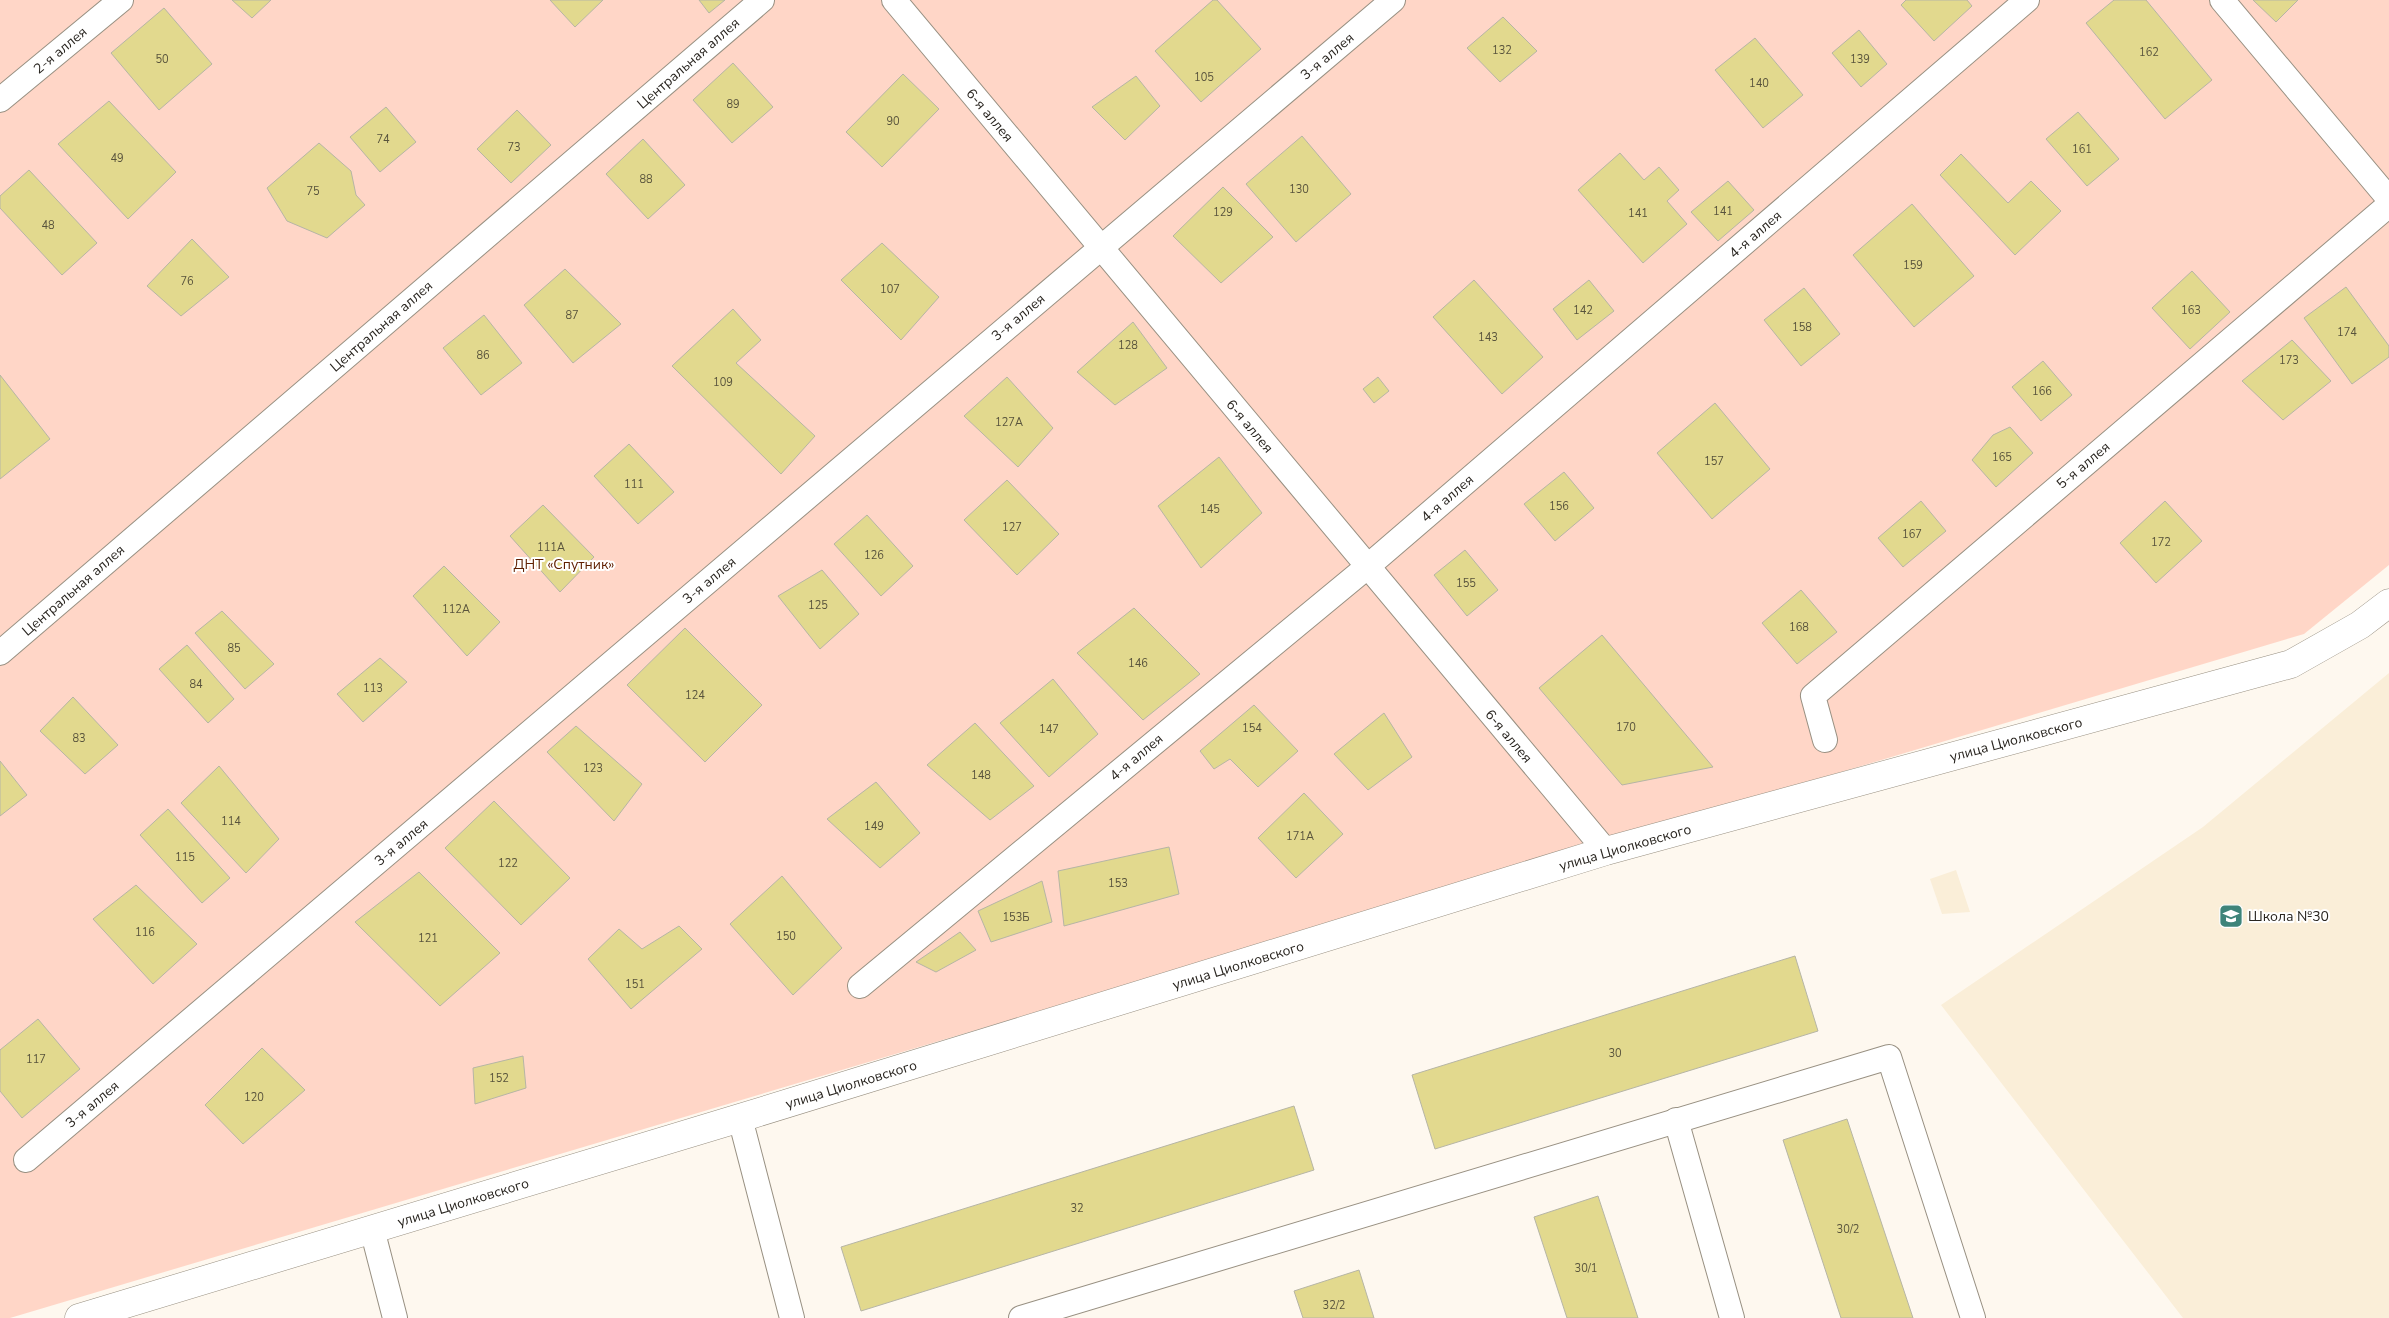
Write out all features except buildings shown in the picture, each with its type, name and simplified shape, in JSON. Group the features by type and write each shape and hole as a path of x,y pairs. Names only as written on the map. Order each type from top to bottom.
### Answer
{"street":[{"name":"улица Циолковского","path":"79,1318 740,1118 1606,851 2291,664 2360,625 2389,603"}],"lane":[{"name":"2-я аллея","path":"0,100 121,0"},
{"name":"Центральная аллея","path":"0,653 762,0"},
{"name":"6-я аллея","path":"894,0 1606,851"},
{"name":"3-я аллея","path":"26,1160 1393,0"},
{"name":"4-я аллея","path":"860,986 1367,567 2027,0"},
{"path":"2222,0 2389,199"},
{"name":"5-я аллея","path":"1825,740 1813,696 2389,205"},
{"path":"1021,1318 1889,1057 1973,1318"},
{"path":"740,1118 792,1318"},
{"path":"1676,1120 1732,1318"},
{"path":"372,1229 395,1318"}],"shaded area":[{"name":"Школа №30","path":"2389,673 2389,1318 2183,1318 1941,1005 2203,827"},
{"path":"1956,870 1970,912 1942,914 1930,879"}],"green space":[{"name":"ДНТ «Спутник»","path":"0,0 2389,0 2389,565 2304,634 10,1318 0,1318"}],"place":[{"name":"Школа №30","path":"2231,916"}]}
